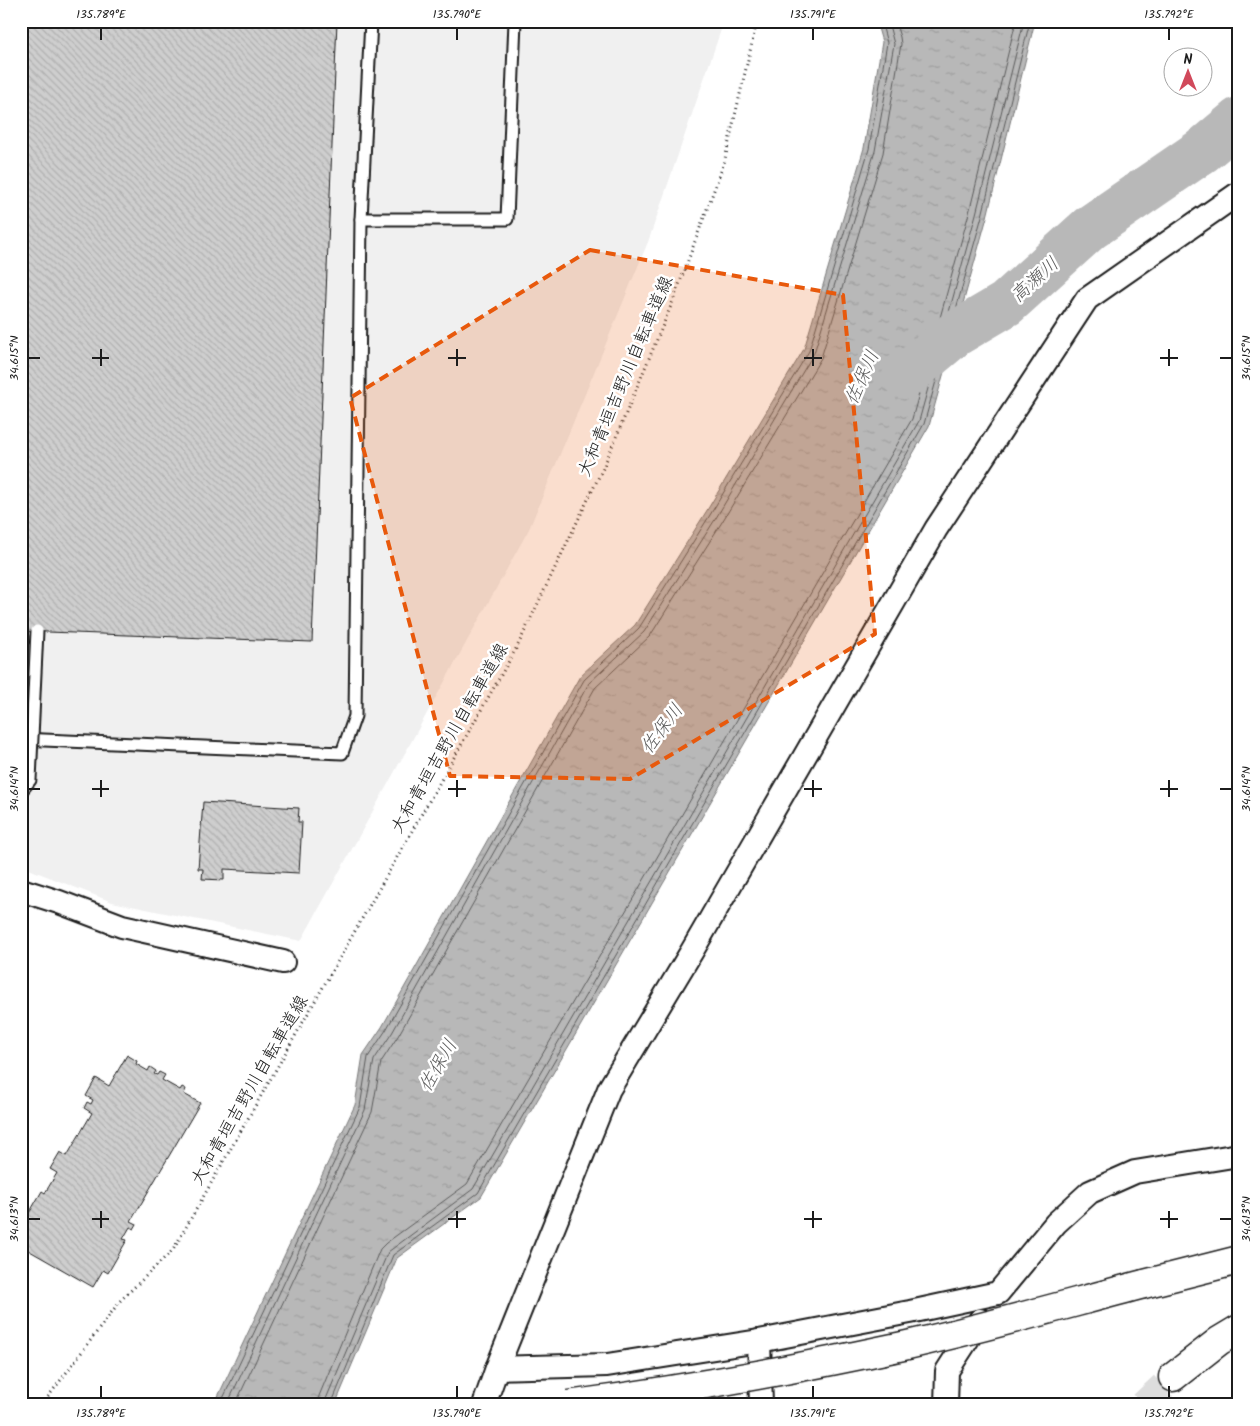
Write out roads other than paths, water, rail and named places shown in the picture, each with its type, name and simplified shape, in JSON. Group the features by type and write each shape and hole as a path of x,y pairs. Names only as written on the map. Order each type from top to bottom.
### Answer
{"highway":[{"path":"568,1405 644,1395 904,1346 1239,1260"},
{"path":"1173,1377 1219,1341 1239,1329"}],"street":[{"path":"484,1405 497,1368 609,1089 692,951 936,529 1087,299 1239,193"},
{"path":"21,890 122,926 283,962"},
{"path":"946,1405 947,1371 998,1293 1056,1223 1090,1192 1135,1172 1239,1155"},
{"path":"497,1368 607,1365 759,1341 998,1293"},
{"path":"759,1341 761,1405"}],"lane":[{"path":"21,739 342,753 355,716 361,219 372,21"},
{"path":"361,219 507,219 515,21"},
{"path":"21,791 30,780 37,631"}],"water":[{"name":"佐保川","path":"876,21 1035,21 987,217 929,426 481,1197 397,1258 335,1405 214,1405 355,1105 363,1055 382,1027 580,676 635,625 706,512 804,349 864,148 882,42"}],"waterway":[{"name":"高瀬川","path":"905,376 955,334 1006,304 1090,228 1202,151 1239,120"}],"tunnel":[{"path":"1143,1405 1173,1377"}]}
